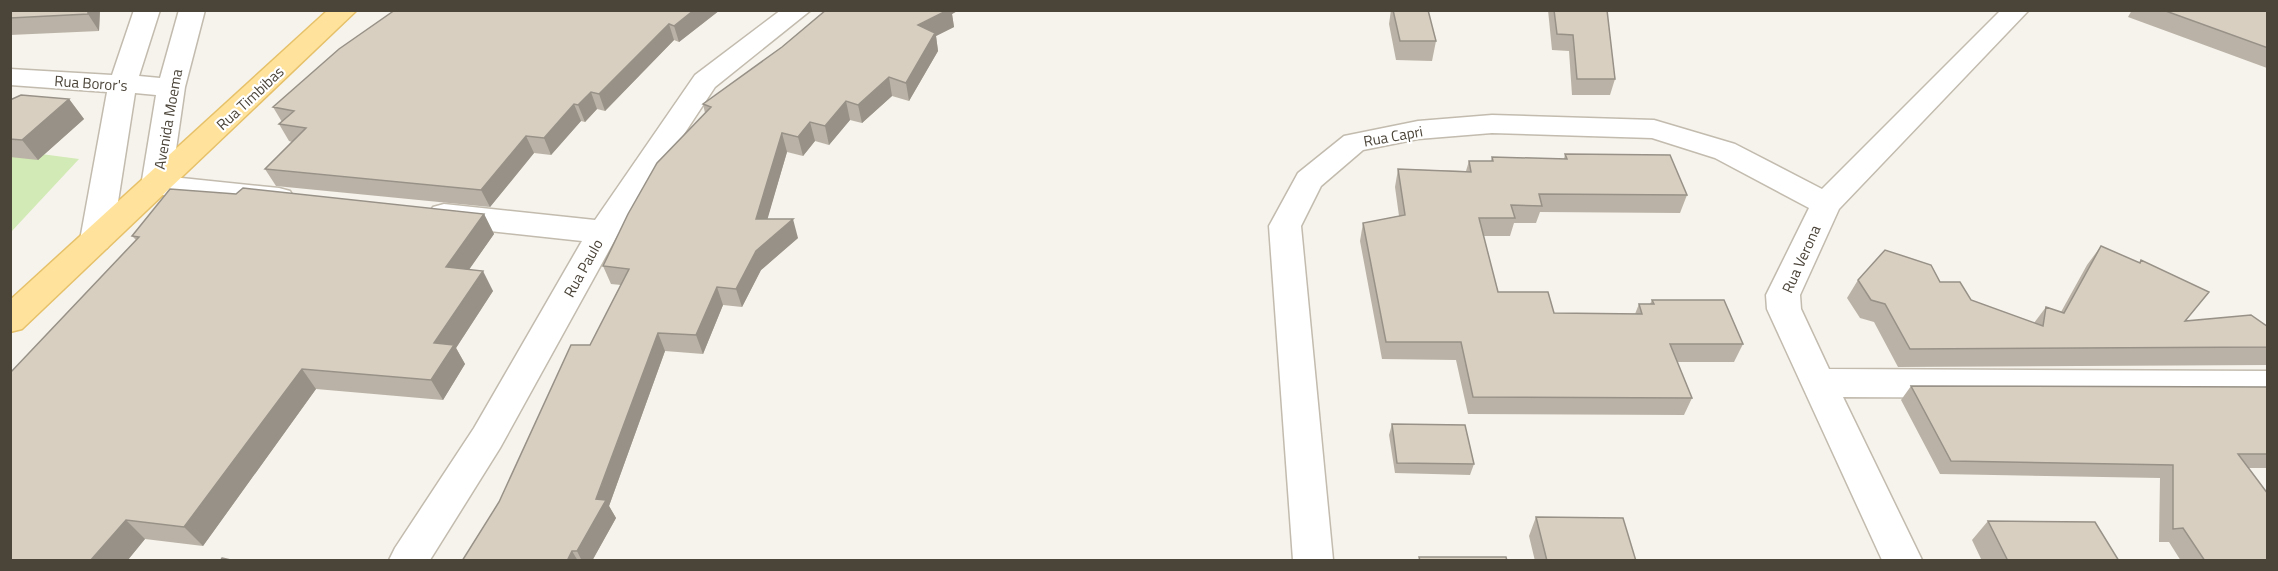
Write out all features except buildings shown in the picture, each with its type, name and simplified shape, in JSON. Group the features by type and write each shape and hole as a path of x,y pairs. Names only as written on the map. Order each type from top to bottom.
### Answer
{"main road":[{"name":"Rua Timbibas","path":"156,186 344,10"},
{"name":"Avenida Moema","path":"10,320 156,186"}],"street":[{"path":"96,240 122,86 147,10"},
{"name":"Avenida Moema","path":"156,186 171,87 192,10"},
{"name":"Rua Paulo","path":"409,561 487,438 603,232 705,81 798,10"},
{"name":"Rua Verona","path":"1902,561 1784,309 1783,295 1826,204 2016,10"},
{"name":"Rua Boror's","path":"10,77 122,86 171,87"},
{"name":"Rua Capri","path":"1313,561 1285,226 1310,180 1354,143 1418,130 1492,124 1654,129 1725,151 1826,204"},
{"path":"156,186 309,202"},
{"path":"415,213 603,232"},
{"path":"1818,383 2268,385"}],"green space":[{"path":"11,150 79,159 11,232"}]}
